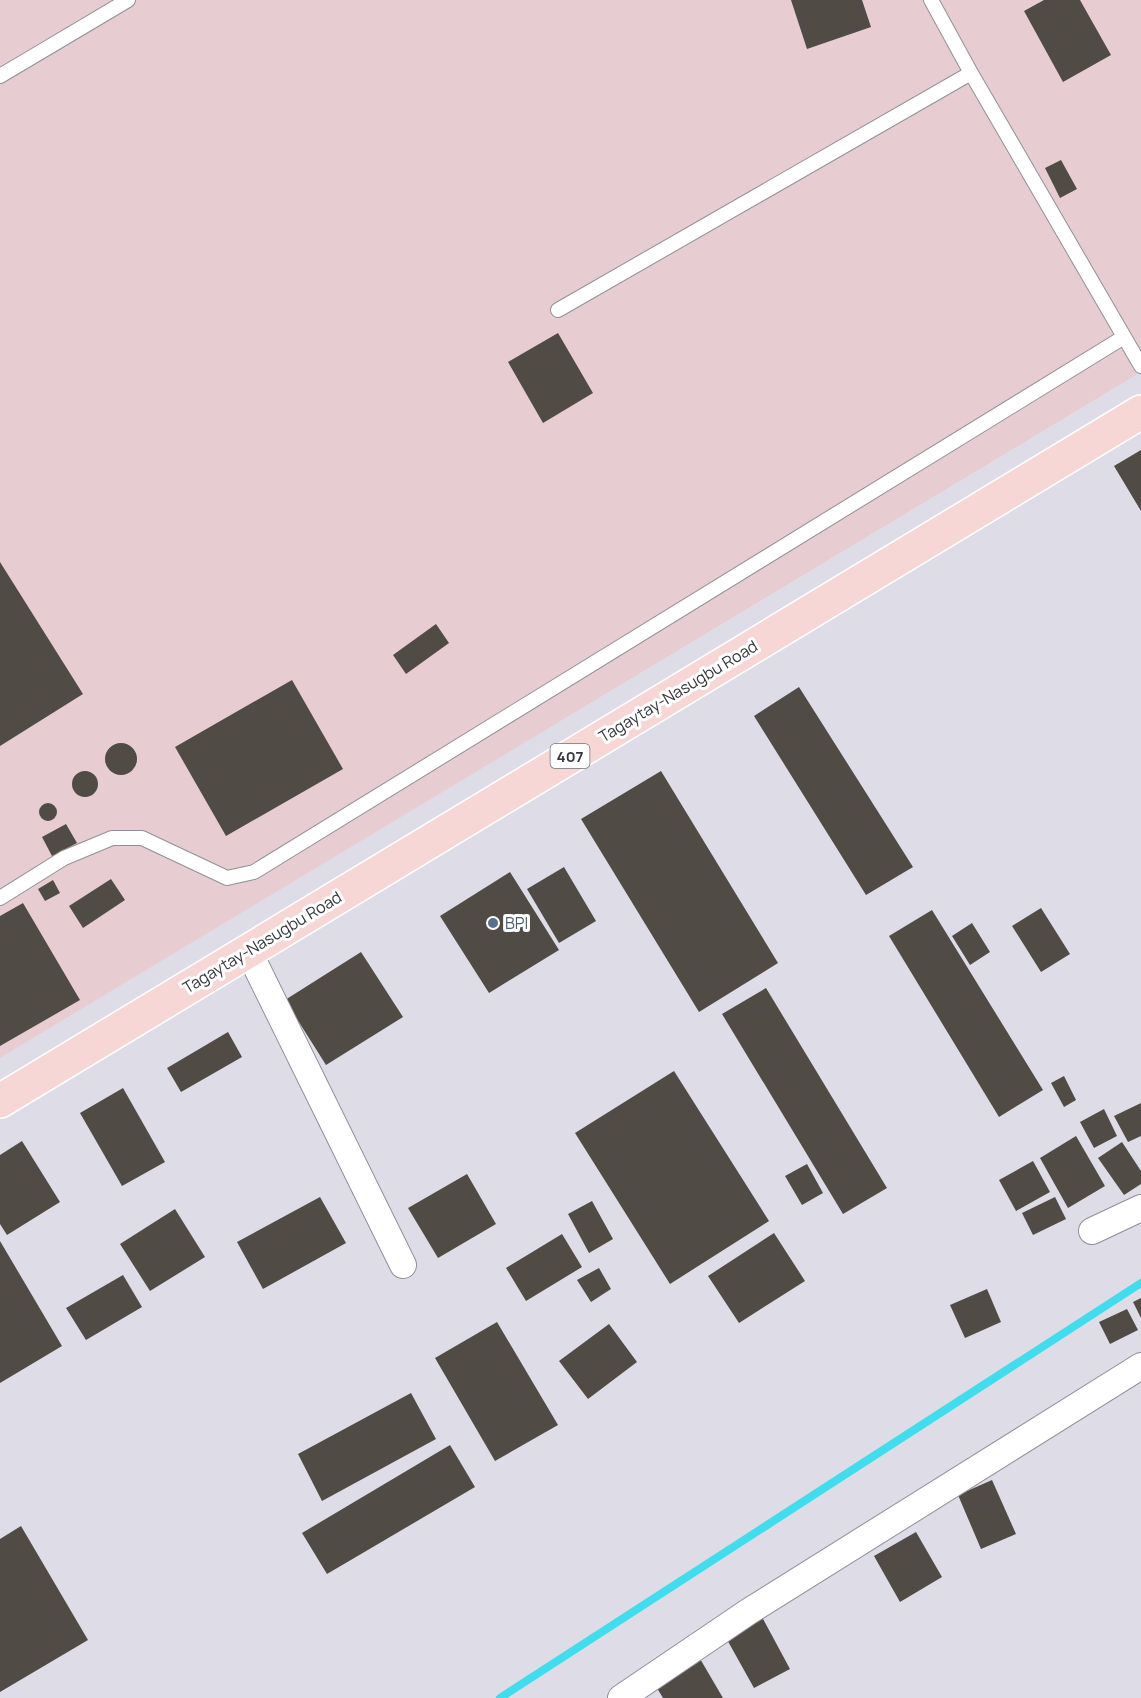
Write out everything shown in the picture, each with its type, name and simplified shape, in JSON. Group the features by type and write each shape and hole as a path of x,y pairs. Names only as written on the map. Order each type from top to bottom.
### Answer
{"main road":[{"name":"Tagaytay-Nasugbu Road","path":"0,1101 1141,412"}],"street":[{"path":"248,950 403,1264"},
{"path":"1092,1231 1141,1208"},
{"path":"621,1698 758,1605 1141,1366"}],"lane":[{"path":"0,76 128,0"},
{"path":"931,0 1141,366"},
{"path":"558,310 971,73"},
{"path":"0,898 64,858 112,838 142,838 227,878 254,872 1124,337"}],"shaded area":[{"path":"0,0 1141,0 1141,372 0,1058"}],"building":[{"path":"791,0 862,0 871,27 807,49"},
{"path":"1044,0 1080,0 1111,55 1063,82 1024,11"},
{"path":"1061,160 1077,189 1060,198 1045,168"},
{"path":"558,333 593,393 543,423 508,362"},
{"path":"1141,450 1141,511 1114,466"},
{"path":"0,562 83,694 0,746"},
{"path":"436,624 449,643 406,674 393,655"},
{"path":"292,680 343,769 226,836 175,747"},
{"path":"799,687 913,867 866,895 754,716"},
{"path":"121,743 132,748 137,759 132,770 121,775 110,770 105,759 110,748"},
{"path":"85,771 94,775 98,784 94,793 85,797 76,793 72,784 76,775"},
{"path":"661,771 778,963 699,1012 581,819"},
{"path":"48,803 54,806 57,812 54,818 48,821 42,818 39,812 42,806"},
{"path":"66,824 77,843 52,856 42,837"},
{"path":"564,867 596,921 559,943 527,889"},
{"path":"510,872 559,950 489,993 440,916"},
{"path":"111,879 125,900 83,928 69,906"},
{"path":"53,880 60,893 45,901 38,889"},
{"path":"23,903 80,1000 0,1046 0,916"},
{"path":"1041,908 1070,954 1041,972 1012,926"},
{"path":"932,910 1043,1090 999,1117 889,936"},
{"path":"972,923 990,952 970,965 952,936"},
{"path":"361,952 403,1017 326,1065 285,1000"},
{"path":"766,988 887,1188 843,1214 722,1014"},
{"path":"228,1032 242,1057 181,1092 167,1068"},
{"path":"674,1071 769,1221 670,1284 575,1133"},
{"path":"1064,1076 1076,1100 1064,1107 1051,1083"},
{"path":"123,1088 165,1162 122,1186 80,1113"},
{"path":"1141,1103 1141,1136 1128,1142 1114,1116"},
{"path":"1104,1109 1117,1136 1094,1148 1080,1122"},
{"path":"1076,1136 1105,1186 1068,1208 1040,1158"},
{"path":"22,1141 60,1202 7,1235 0,1224 0,1155"},
{"path":"1122,1142 1141,1171 1141,1184 1124,1195 1098,1158"},
{"path":"1033,1161 1050,1192 1016,1211 999,1180"},
{"path":"807,1164 823,1193 802,1205 785,1176"},
{"path":"467,1174 496,1224 438,1258 408,1208"},
{"path":"320,1197 346,1243 263,1289 237,1242"},
{"path":"1055,1197 1066,1219 1033,1235 1022,1213"},
{"path":"592,1201 613,1239 589,1253 568,1214"},
{"path":"175,1209 205,1257 150,1291 120,1244"},
{"path":"774,1233 805,1281 739,1323 708,1276"},
{"path":"562,1234 582,1267 526,1301 506,1268"},
{"path":"0,1241 62,1346 0,1383"},
{"path":"599,1268 611,1289 591,1302 577,1280"},
{"path":"123,1275 142,1307 86,1340 66,1308"},
{"path":"987,1289 1001,1322 965,1338 950,1305"},
{"path":"1141,1298 1141,1318 1133,1302"},
{"path":"1127,1309 1138,1330 1110,1344 1099,1322"},
{"path":"497,1322 558,1425 495,1461 435,1358"},
{"path":"609,1324 637,1362 588,1399 559,1361"},
{"path":"411,1393 436,1439 322,1501 298,1454"},
{"path":"450,1445 475,1487 327,1574 302,1533"},
{"path":"992,1480 1016,1534 981,1549 958,1495"},
{"path":"21,1526 88,1640 0,1692 0,1539"},
{"path":"916,1532 942,1577 900,1602 874,1556"},
{"path":"762,1617 790,1669 754,1688 725,1636"},
{"path":"699,1657 723,1698 663,1698 654,1683"}],"waterway":[{"path":"500,1698 1141,1283"}],"place":[{"name":"BPI","path":"493,923"}]}
